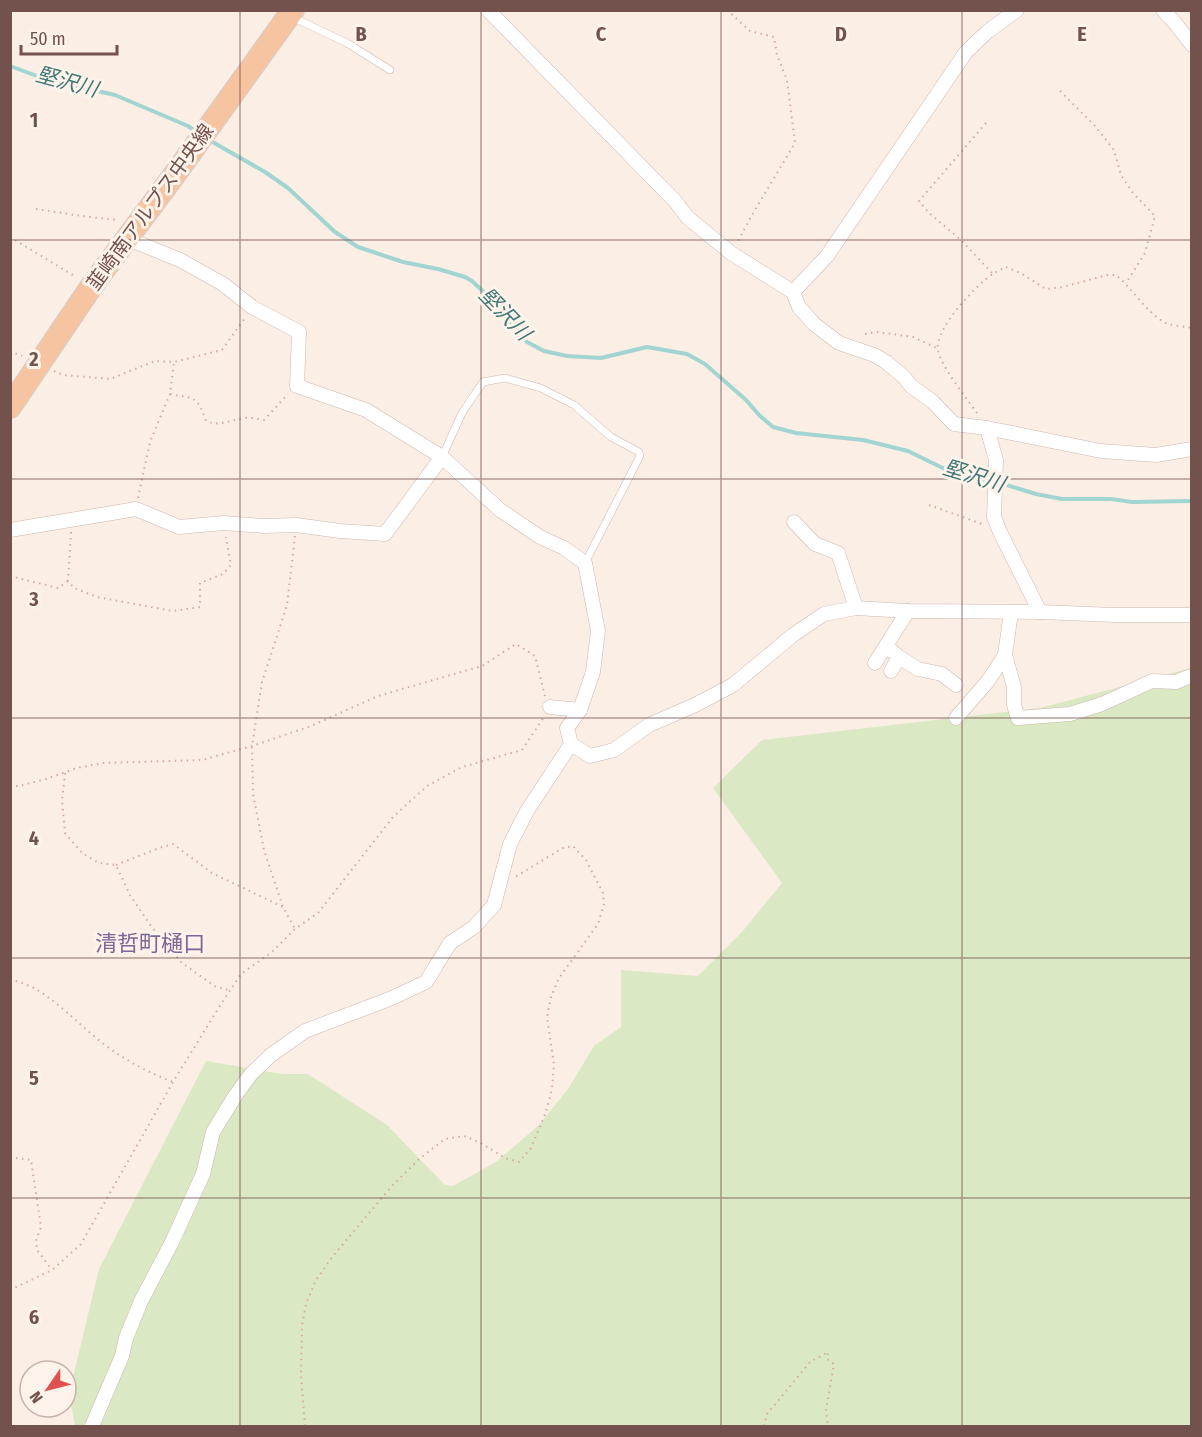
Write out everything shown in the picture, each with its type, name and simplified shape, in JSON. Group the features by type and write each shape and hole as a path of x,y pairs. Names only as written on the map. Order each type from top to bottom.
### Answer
{"main road":[{"name":"韮崎南アルプス中央線","path":"10,407 91,287 291,13"}],"street":[{"path":"488,10 675,201 688,218 731,253 793,291 800,307 814,324 839,344 874,355 886,362 911,386 933,402 954,424 987,428 1101,451 1156,455 1191,449"},
{"path":"793,291 827,256 966,52 987,32 1017,10"},
{"path":"1163,10 1191,45"},
{"path":"131,232 223,284 252,307 299,332 297,386 366,410 442,458 501,510 540,537 564,548 585,563 598,631 593,672 580,710 567,728 571,744 590,756 614,750 649,725 733,685 793,635 824,614 856,608 908,611 1191,615"},
{"path":"987,428 996,460 994,517 1040,612"},
{"path":"10,530 136,509 179,527 224,523 264,526 296,525 385,534 442,458"},
{"path":"794,522 815,544 838,553 856,608"},
{"path":"875,663 908,611"},
{"path":"1011,612 1005,655 1014,687 1014,705 1018,718 1070,714 1102,704 1152,681 1176,682 1188,677"},
{"path":"886,646 918,669 942,674 956,685"},
{"path":"956,718 988,681 1005,655"},
{"path":"891,672 899,657"},
{"path":"550,707 580,710"},
{"path":"92,1426 122,1356 126,1338 141,1301 172,1242 203,1174 213,1132 251,1074 271,1055 305,1031 392,998 426,982 450,943 474,927 494,905 510,844 527,811 571,744"}],"lane":[{"path":"291,13 390,70"},
{"path":"442,458 462,413 483,382 505,378 541,388 574,405 611,437 639,452 640,456 585,563"}],"path":[{"path":"727,10 750,31 774,37 777,55 787,80 795,143 731,253"},
{"path":"1060,91 1095,126 1114,150 1121,175 1133,193 1155,216 1145,253 1126,284"},
{"path":"986,123 919,201 993,274"},
{"path":"36,209 115,219 131,232"},
{"path":"10,237 91,287"},
{"path":"987,428 943,364 937,348 943,328 961,304 993,274 1006,267 1046,289 1116,275 1154,315 1166,323 1191,328"},
{"path":"39,363 63,375 110,379 155,361 174,362 222,350 252,307"},
{"path":"865,334 878,332 913,337 937,348"},
{"path":"136,509 150,442 170,394 174,362"},
{"path":"170,394 195,399 200,404 206,421 214,424 246,418 264,420 297,386"},
{"path":"928,505 1000,532"},
{"path":"72,520 68,581 74,588 98,597 173,611 200,607 200,583 223,574 231,565 224,523"},
{"path":"295,928 283,907 264,850 253,794 252,746 262,682 287,605 296,525"},
{"path":"10,576 58,588 68,581"},
{"path":"10,786 19,786 77,768 103,763 202,760 252,746 311,726 378,696 482,666 516,644 535,656 544,694 550,707 522,750 462,767 427,786 393,817 318,913 295,928 272,952 241,974 173,1082 81,1244 52,1270 10,1290"},
{"path":"65,772 62,801 65,833 82,853 99,863 116,865 173,844 212,873 283,907"},
{"path":"305,1426 300,1376 302,1326 306,1304 316,1280 333,1256 392,1185 419,1159 445,1139 464,1136 479,1142 505,1158 519,1162 531,1148 546,1112 552,1089 554,1065 547,1017 551,997 560,978 598,924 604,904 603,893 586,860 573,846 563,848 500,887"},
{"path":"116,865 130,895 151,926 182,963 216,987 230,990"},
{"path":"10,978 35,988 132,1063 173,1082"},
{"path":"10,1159 31,1161 41,1227 36,1241 37,1250 52,1270"},
{"path":"764,1426 767,1414 810,1362 828,1352 827,1359 834,1364 826,1410 828,1426"}],"green space":[{"path":"1191,668 1191,1426 75,1426 74,1419 78,1419 77,1359 99,1269 206,1061 282,1074 308,1074 387,1125 445,1185 453,1186 496,1162 539,1125 568,1089 594,1046 621,1027 621,970 698,976 742,932 782,883 713,788 762,740 1040,708"}],"waterway":[{"name":"堅沢川","path":"10,66 45,79 115,95 195,131"},
{"name":"堅沢川","path":"209,140 288,188 335,232 358,247 403,262 465,277 472,281 488,296 527,342 544,351 567,356 601,358 647,347 687,354 705,364 773,427 796,433 863,440 908,451 957,475 992,481"},
{"name":"堅沢川","path":"1000,483 1062,499 1111,499 1132,502 1192,501"}],"district":[{"name":"清哲町樋口","path":"150,943"}]}
